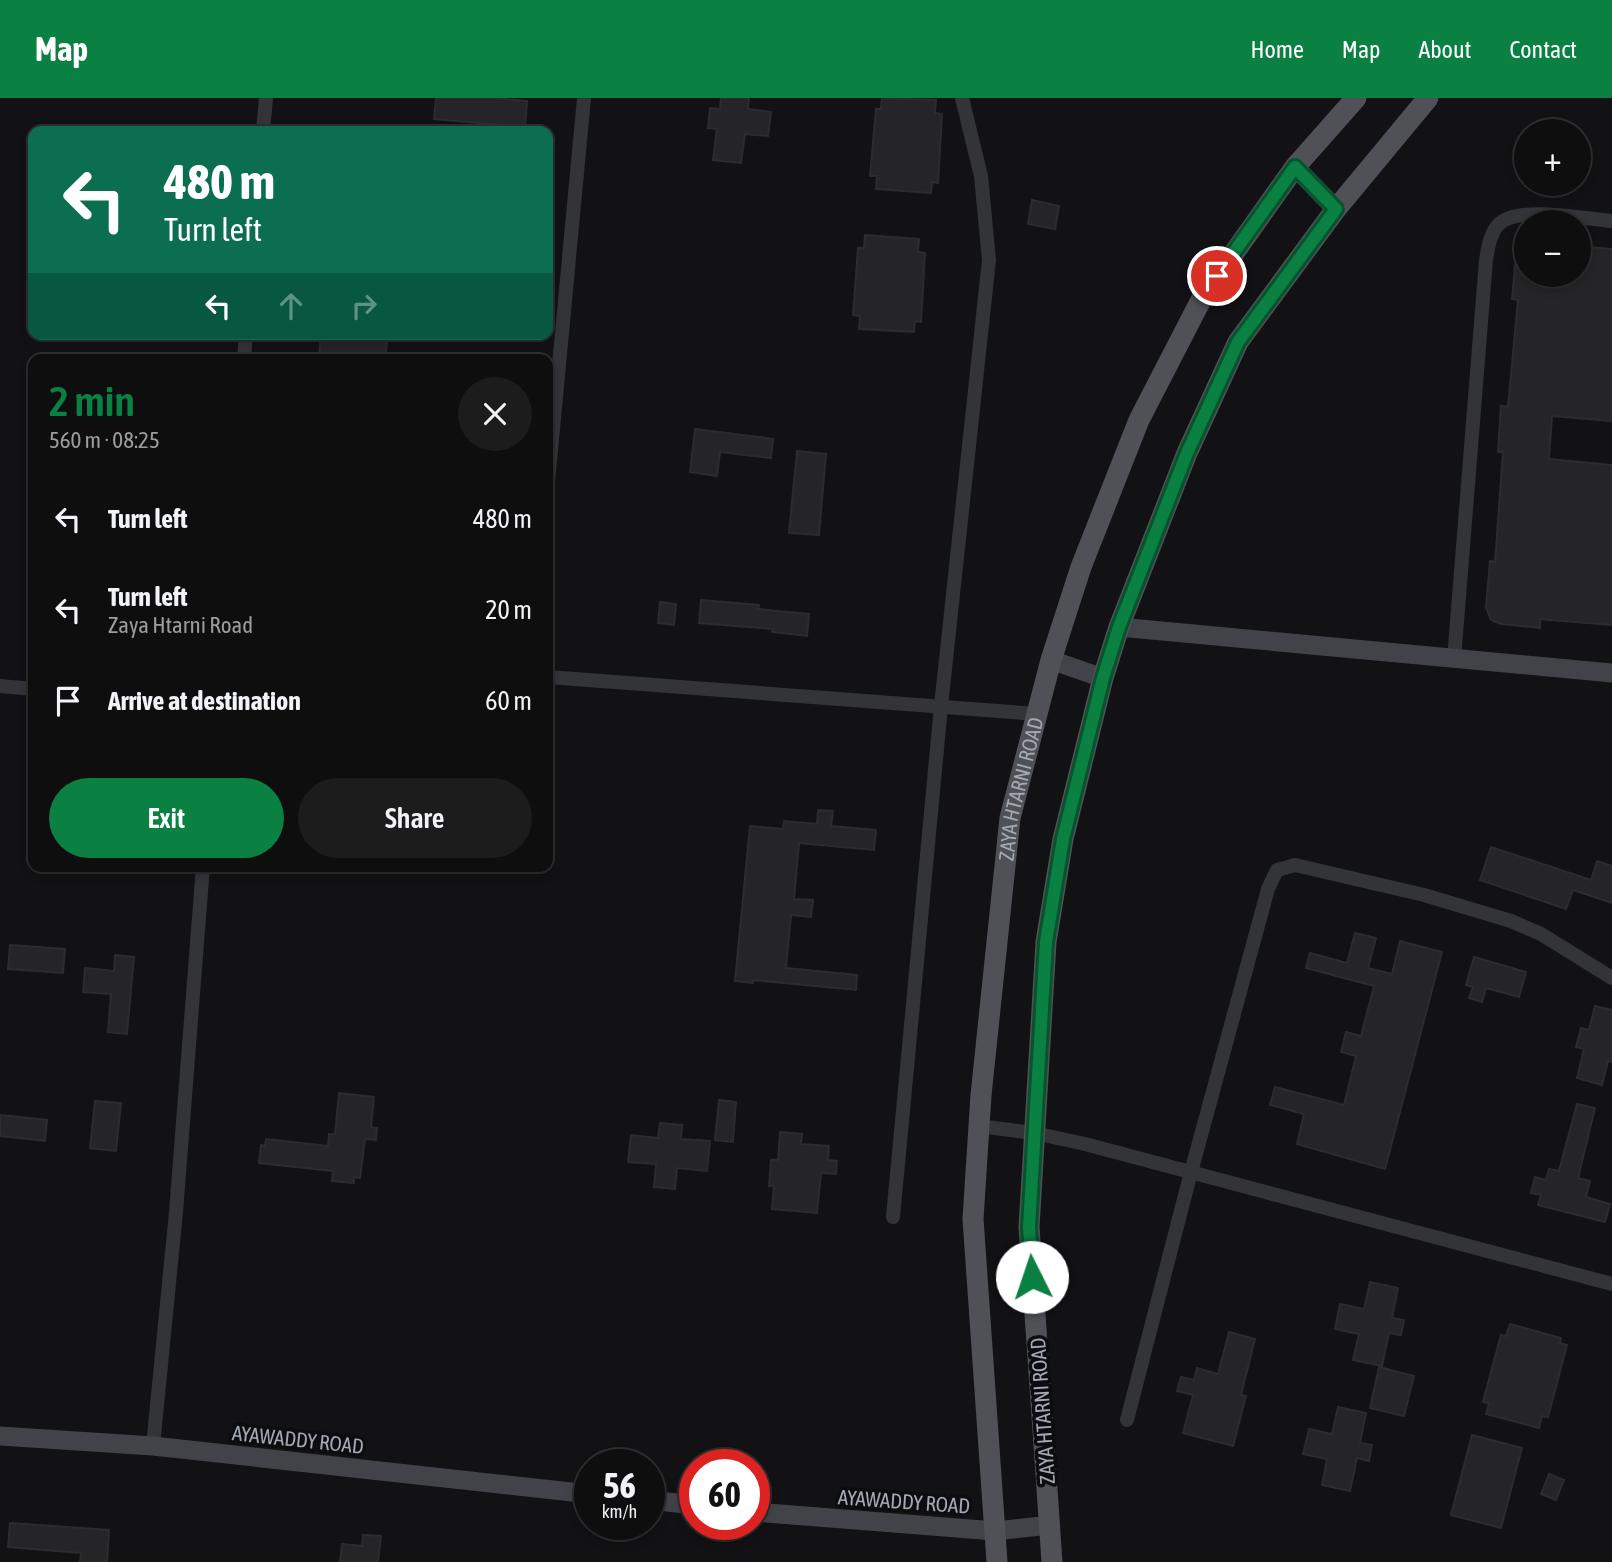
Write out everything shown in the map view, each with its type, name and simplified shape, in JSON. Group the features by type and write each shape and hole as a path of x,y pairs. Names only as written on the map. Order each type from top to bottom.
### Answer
{"main road":[{"name":"ZAYA HTARNI ROAD","path":"997,1562 973,1219 979,1126 1010,818 1051,660 1081,567 1139,421 1202,298 1295,167 1356,98"},
{"name":"ZAYA HTARNI ROAD","path":"1052,1562 1029,1227 1034,1133 1046,942 1063,839 1103,678 1119,627 1187,453 1238,342 1336,209 1428,98"}],"street":[{"path":"263,126 266,98"},
{"path":"553,429 584,98"},
{"path":"892,1217 941,706 989,260 981,176 962,98"},
{"path":"1295,167 1336,209"},
{"path":"1454,659 1486,260 1492,234 1497,225 1516,215 1612,222"},
{"path":"1119,627 1612,673"},
{"path":"1051,660 1103,678"},
{"path":"553,677 1037,714"},
{"path":"0,686 28,689"},
{"path":"1127,1420 1268,889 1277,870 1295,865 1412,892 1511,921 1541,934 1612,978"},
{"path":"153,1447 204,872"},
{"path":"979,1126 1034,1133 1612,1283"},
{"name":"AYAWADDY ROAD","path":"0,1436 153,1447 574,1492"},
{"name":"AYAWADDY ROAD","path":"770,1512 995,1531 1050,1525"}],"building":[{"path":"436,98 527,101 525,126 434,119"},
{"path":"721,98 749,98 748,109 771,112 768,136 745,134 741,163 713,160 717,129 708,128 710,108 720,109"},
{"path":"882,98 936,100 935,113 942,114 938,183 932,182 931,193 876,189 877,176 870,176 876,109 881,109"},
{"path":"1032,200 1059,206 1055,229 1028,224"},
{"path":"865,235 919,239 918,252 925,253 921,322 915,321 914,332 859,329 860,316 853,315 858,248 864,248"},
{"path":"1591,247 1612,249 1612,421 1552,416 1549,459 1612,465 1612,625 1540,619 1540,628 1501,624 1491,620 1486,607 1490,561 1495,562 1503,452 1498,452 1501,406 1508,407 1518,300 1512,299 1514,277 1514,287 1591,287"},
{"path":"321,340 387,340 386,354 319,354"},
{"path":"695,429 773,439 771,458 720,452 717,476 690,472"},
{"path":"797,451 826,454 819,535 789,533"},
{"path":"701,600 759,605 758,609 809,614 807,636 772,632 773,629 699,623"},
{"path":"660,602 676,604 674,625 658,623"},
{"path":"818,810 833,811 831,826 876,830 874,850 799,843 794,899 813,900 811,917 791,915 786,968 857,975 856,990 753,980 753,983 735,981 750,826 783,829 784,821 817,824"},
{"path":"1491,847 1591,880 1597,861 1612,866 1612,903 1573,890 1566,909 1480,880"},
{"path":"1355,933 1376,938 1368,968 1392,974 1400,941 1442,952 1385,1169 1297,1144 1304,1114 1270,1105 1275,1087 1344,1105 1356,1056 1341,1052 1346,1032 1361,1036 1374,986 1306,968 1310,953 1347,963"},
{"path":"10,945 65,949 63,973 8,969"},
{"path":"115,955 134,957 127,1034 108,1032 111,994 83,992 85,968 114,971"},
{"path":"1474,957 1526,972 1519,997 1486,988 1482,1002 1469,998 1473,987 1466,985"},
{"path":"1595,1006 1612,1010 1612,1062 1608,1061 1602,1085 1577,1078 1584,1049 1576,1047 1581,1028 1589,1030"},
{"path":"339,1093 374,1097 371,1127 377,1128 376,1140 365,1139 360,1178 354,1177 354,1183 332,1181 333,1171 259,1163 261,1145 265,1146 266,1139 328,1146 329,1134 335,1134"},
{"path":"719,1100 736,1102 733,1142 715,1140"},
{"path":"95,1101 121,1103 116,1151 90,1148"},
{"path":"1577,1104 1595,1108 1578,1178 1590,1181 1586,1197 1610,1204 1605,1222 1538,1205 1541,1195 1531,1193 1535,1177 1546,1180 1549,1169 1559,1171"},
{"path":"0,1115 47,1120 45,1141 0,1136"},
{"path":"660,1123 682,1125 681,1139 710,1141 707,1171 677,1168 675,1189 654,1187 656,1164 628,1162 631,1135 658,1138"},
{"path":"780,1132 802,1134 801,1144 829,1146 828,1160 837,1161 836,1174 821,1173 817,1213 772,1209 774,1186 769,1186 771,1160 778,1160"},
{"path":"1370,1282 1398,1288 1392,1318 1404,1320 1401,1335 1389,1333 1382,1366 1353,1360 1359,1334 1335,1329 1340,1304 1364,1309"},
{"path":"1510,1324 1561,1338 1560,1343 1567,1345 1548,1417 1542,1416 1539,1428 1486,1414 1489,1403 1483,1402 1501,1335 1506,1336"},
{"path":"1229,1332 1255,1339 1241,1395 1246,1396 1233,1446 1183,1433 1193,1395 1177,1391 1181,1377 1194,1380 1197,1368 1218,1374"},
{"path":"1379,1367 1414,1376 1404,1416 1370,1408"},
{"path":"1338,1407 1366,1413 1360,1443 1372,1445 1369,1461 1357,1458 1350,1491 1322,1485 1327,1459 1303,1454 1309,1429 1332,1434"},
{"path":"1472,1435 1522,1448 1501,1528 1451,1515"},
{"path":"1549,1474 1564,1480 1556,1500 1541,1494"},
{"path":"10,1523 109,1530 107,1562 80,1562 81,1553 8,1547"},
{"path":"363,1535 381,1536 378,1562 340,1562 342,1544 362,1546"}],"route":[{"path":"1032,1277 1029,1227 1046,942 1063,839 1103,678 1119,627 1187,453 1238,342 1336,209 1295,167 1217,276"}]}
